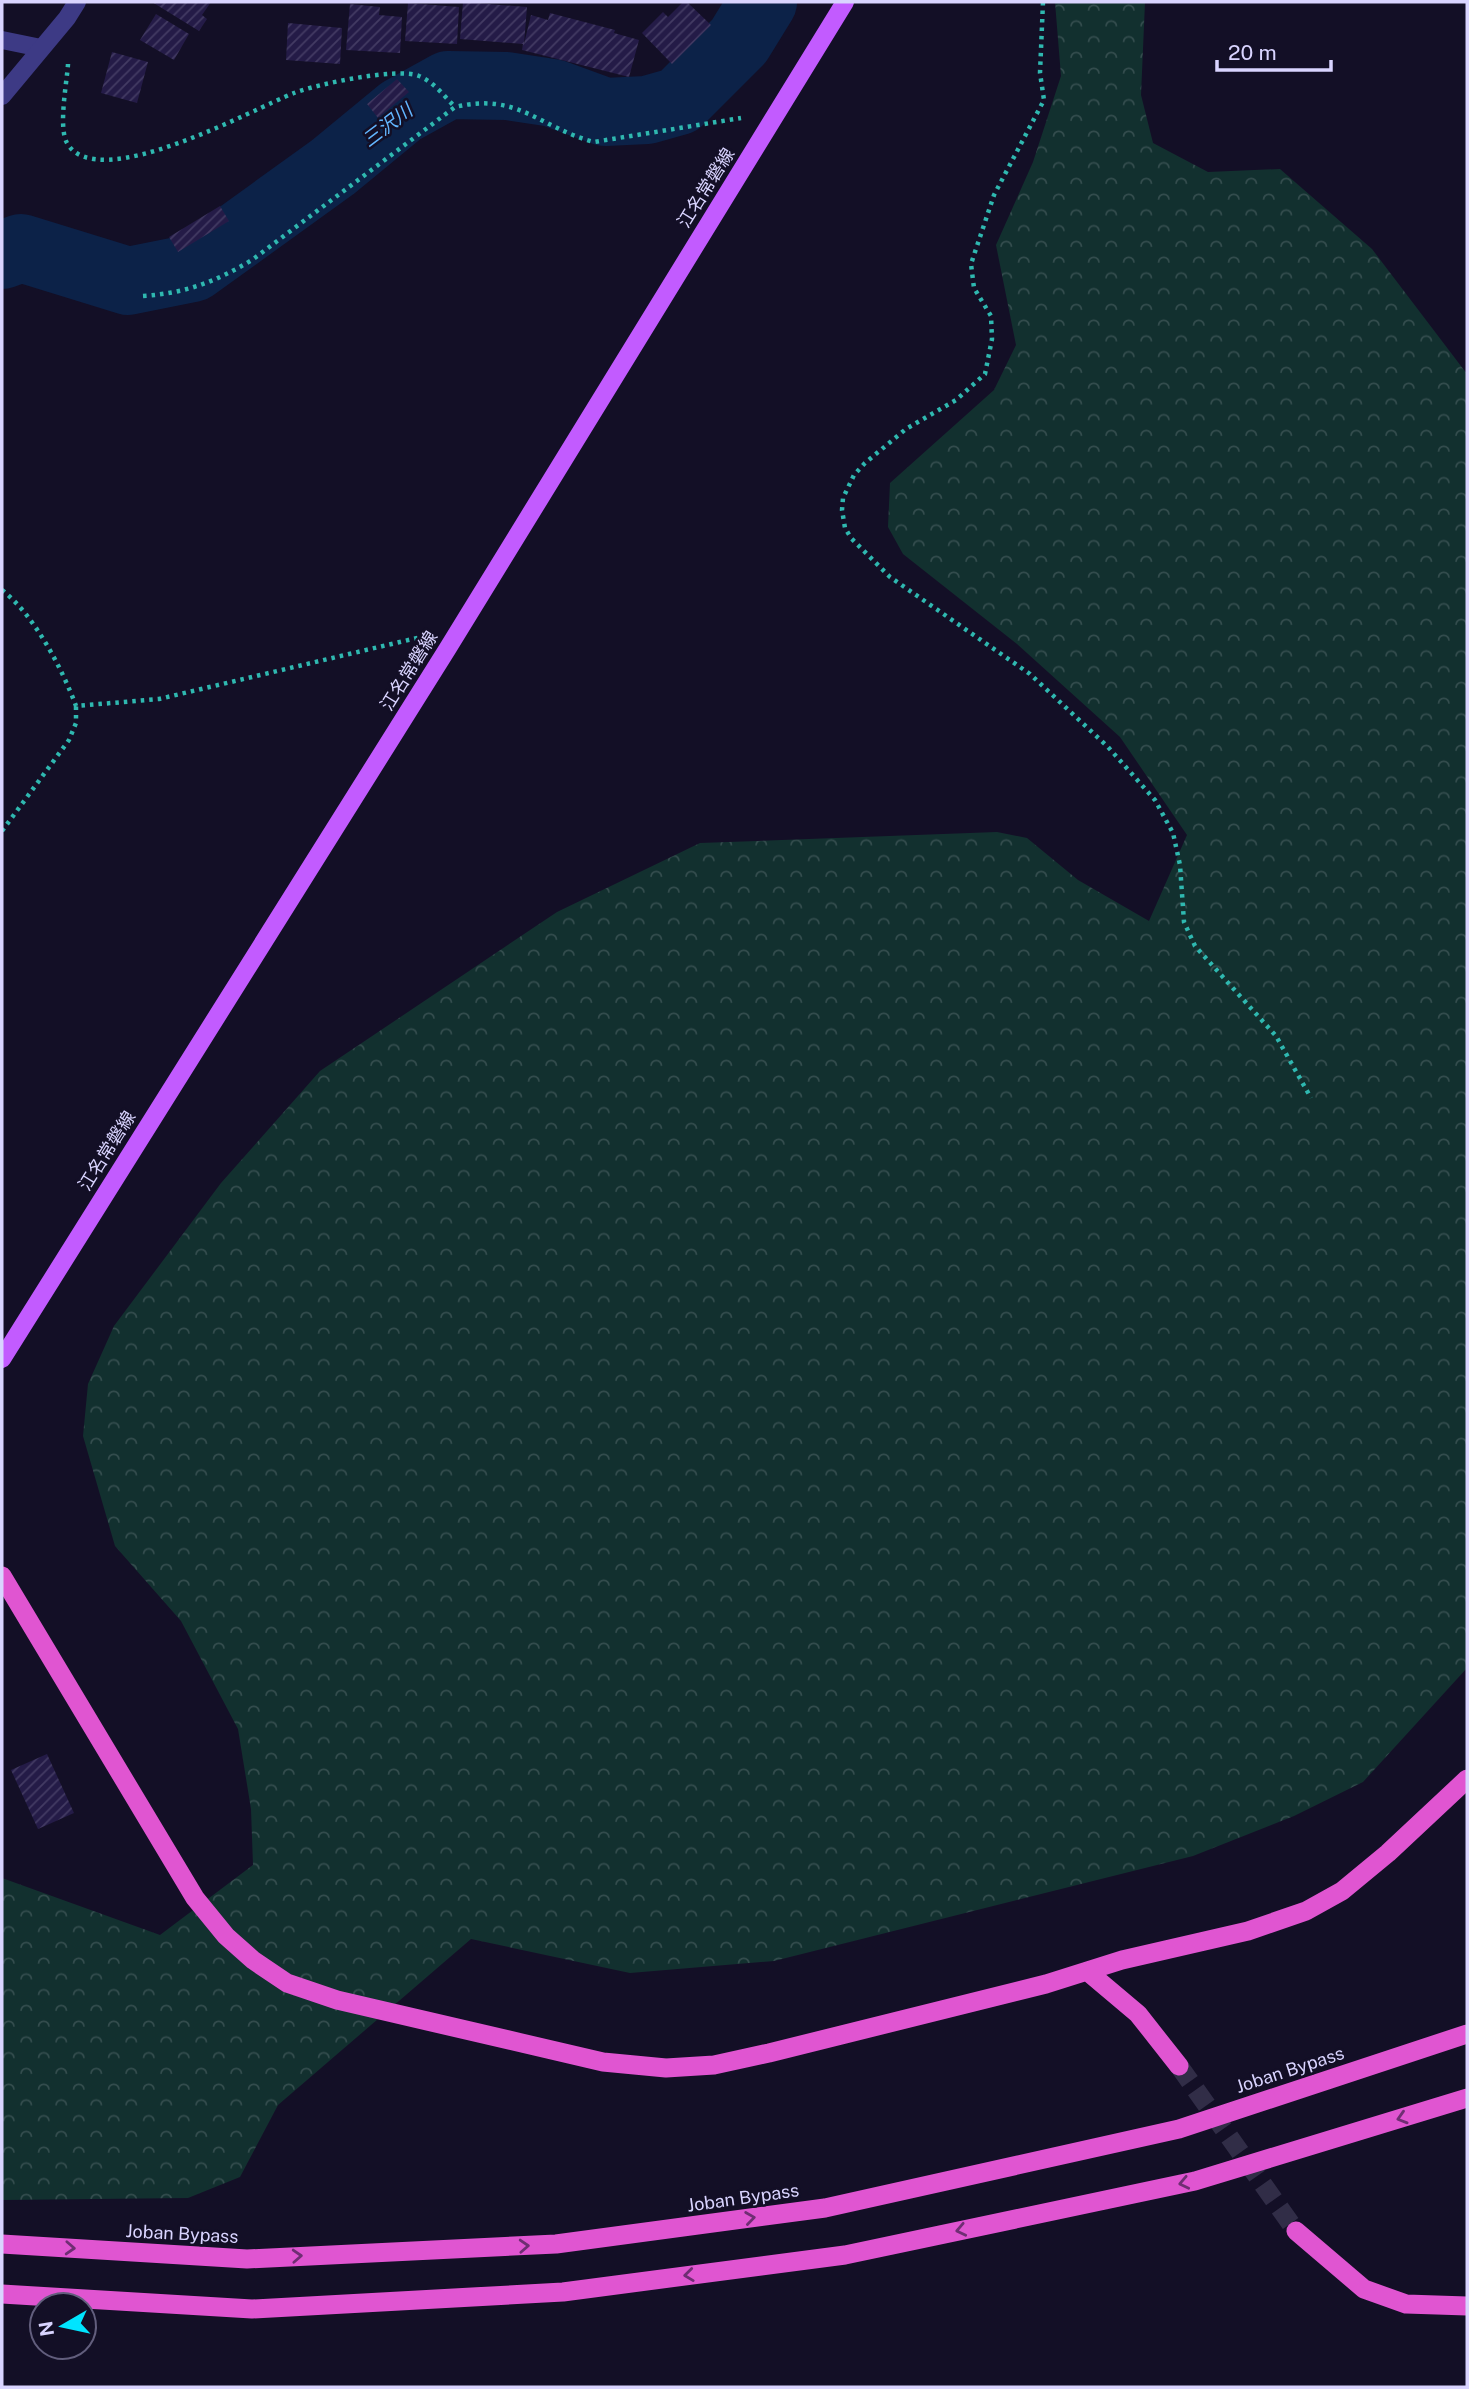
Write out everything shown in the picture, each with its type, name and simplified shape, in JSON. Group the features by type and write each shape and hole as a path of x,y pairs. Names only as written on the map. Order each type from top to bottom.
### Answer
{"highway":[{"path":"2,1576 195,1898 226,1936 253,1960 287,1983 337,2000 603,2062 666,2068 714,2065 1248,1930 1306,1911 1342,1891 1388,1853 1467,1779"},
{"path":"1087,1971 1138,2014 1179,2066"},
{"name":"Joban Bypass","path":"2,2244 247,2259 556,2244 825,2208 1179,2129 1467,2034"},
{"path":"2,2294 251,2309 563,2292 845,2255 1195,2181 1467,2098"},
{"path":"1296,2231 1364,2289 1406,2304 1467,2306"}],"main road":[{"name":"江名常磐線","path":"2,1359 448,648 845,2"}],"street":[{"path":"2,96 57,31 77,2"},
{"path":"2,40 41,48"}],"path":[{"path":"1043,2 1040,73 1044,100 995,195 971,264 974,288 991,316 992,339 985,374 956,400 906,429 854,475 843,498 845,528 851,538 890,577 1030,674 1108,747 1155,800 1173,833 1180,865 1184,922 1195,946 1276,1036 1311,1098"},
{"path":"57,31 68,56 64,133 68,144 92,159 133,157 171,146 212,131 293,93 351,78 416,74 431,82 455,107"},
{"path":"143,296 169,294 222,278 252,260 455,107 473,103 498,103 520,109 578,138 594,142 776,113"},
{"path":"2,590 40,634 65,675 76,706 76,723 69,740 2,831"},
{"path":"76,706 159,699 419,636 448,648"}],"green space":[{"path":"1055,2 1145,2 1141,95 1153,143 1208,172 1280,169 1372,249 1467,374 1467,1668 1363,1782 1294,1816 1193,1856 774,1961 630,1973 471,1939 278,2105 240,2177 188,2198 2,2200 2,1878 160,1935 253,1865 251,1809 238,1729 181,1621 115,1546 83,1436 88,1384 114,1326 221,1183 320,1071 557,912 700,843 997,832 1027,838 1078,880 1149,921 1187,835 1120,737 1017,644 903,554 888,527 890,483 994,390 1016,345 996,245 1033,162 1061,76"}],"building":[{"path":"152,2 211,2 202,15 207,19 199,31"},
{"path":"463,2 527,7 524,44 531,15 548,20 550,13 615,30 614,33 639,40 629,77 522,50 523,44 460,39"},
{"path":"683,2 687,2 711,25 672,64 642,33 663,12 668,17"},
{"path":"408,3 459,7 457,44 405,41"},
{"path":"350,4 380,7 379,15 402,17 400,53 346,50"},
{"path":"156,14 189,34 174,60 140,40"},
{"path":"288,23 342,28 340,64 286,60"},
{"path":"112,52 148,62 137,103 101,93"},
{"path":"397,79 409,92 378,118 367,104"},
{"path":"220,206 229,221 178,252 169,237"},
{"path":"47,1754 74,1813 38,1829 11,1770"}],"waterway":[{"name":"三沢川","path":"2,255 21,248 128,281 193,268 333,167 401,111 448,85 507,86 553,93 605,112 647,110 679,101 739,41 763,2"}],"tunnel":[{"path":"1179,2066 1296,2231"}]}
